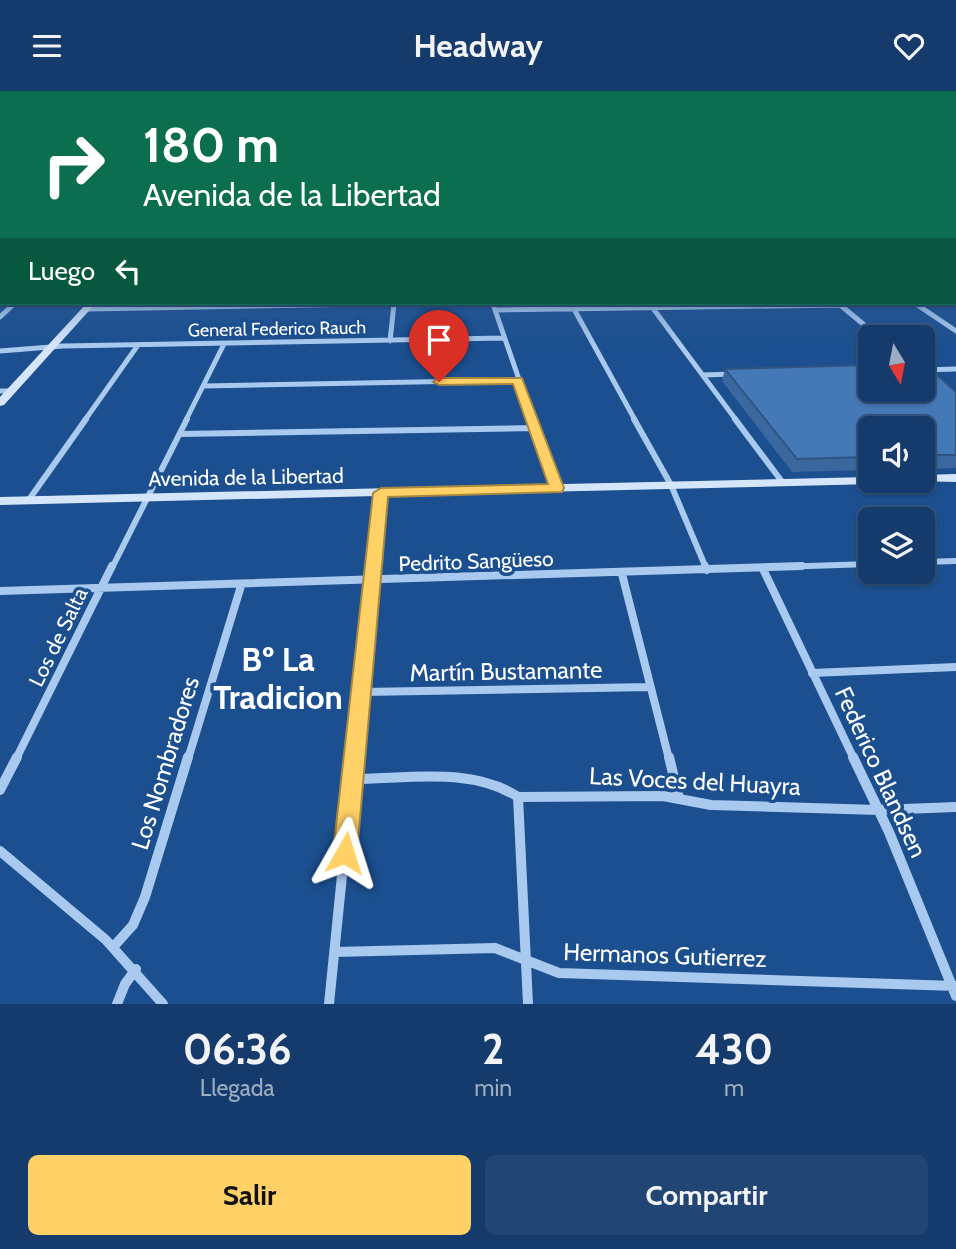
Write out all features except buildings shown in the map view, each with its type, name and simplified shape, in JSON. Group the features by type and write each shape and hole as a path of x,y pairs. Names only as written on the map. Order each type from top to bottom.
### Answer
{"main road":[{"path":"0,403 6,391 51,348 89,306"},
{"path":"935,479 956,478"},
{"name":"Avenida de la Libertad","path":"0,501 858,481"}],"street":[{"path":"0,317 14,305"},
{"path":"89,306 191,305"},
{"path":"390,341 394,305"},
{"path":"557,488 494,306 574,309 776,305"},
{"path":"839,305 864,325"},
{"path":"917,305 956,331"},
{"path":"652,307 783,483"},
{"path":"574,309 671,485 707,570"},
{"name":"General Federico Rauch","path":"0,351 138,345 504,338"},
{"name":"Los de Salta","path":"0,790 224,344"},
{"path":"28,501 138,345"},
{"path":"935,370 956,369"},
{"path":"703,375 744,374"},
{"path":"204,386 518,380"},
{"path":"180,434 535,428"},
{"path":"329,1004 363,692 381,493"},
{"path":"935,562 956,561"},
{"name":"Pedrito Sangüeso","path":"0,591 373,582 858,565"},
{"name":"Federico Blandsen","path":"763,569 878,810 955,989"},
{"path":"622,573 679,798"},
{"name":"Los Nombradores","path":"115,945 133,925 145,897 241,586"},
{"path":"811,673 956,667"},
{"name":"Martín Bustamante","path":"363,692 650,687"},
{"name":"Las Voces del Huayra","path":"352,779 476,778 500,785 519,797 679,798 711,804 878,810 956,807"},
{"path":"519,797 528,1004"},
{"path":"0,851 115,945 163,1004"},
{"name":"Hermanos Gutierrez","path":"335,952 495,948 559,974 955,989"},
{"path":"117,1004 125,984 136,969"}],"district":[{"name":"Bº La Tradicion","path":"278,678"}],"route":[{"path":"345,853 381,493 557,488 518,380 439,382"}]}
